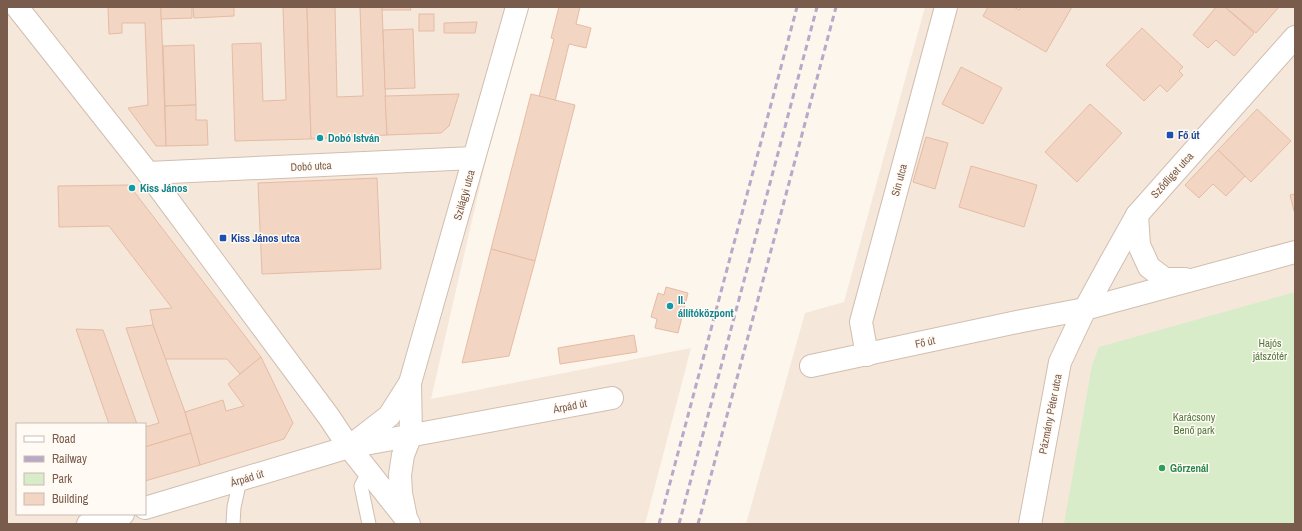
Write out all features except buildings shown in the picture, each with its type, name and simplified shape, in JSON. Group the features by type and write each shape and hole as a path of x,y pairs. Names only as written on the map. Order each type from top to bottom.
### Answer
{"street":[{"name":"Szilágyi utca","path":"349,447 389,416 410,383 517,7"},
{"name":"Sín utca","path":"867,355 861,322 946,7"},
{"path":"15,12 148,174 329,417 349,447 407,521"},
{"name":"Sződliget utca","path":"1085,309 1137,215 1295,37"},
{"name":"Dobó utca","path":"148,174 474,158"},
{"path":"1137,215 1139,245 1149,267 1165,279 1194,280"},
{"name":"Fő út","path":"811,366 1085,309 1295,252"},
{"name":"Pázmány Péter utca","path":"1030,524 1060,362 1085,309"},
{"name":"Szilágyi utca","path":"410,383 411,435"},
{"name":"Árpád út","path":"146,508 349,447 612,398"},
{"path":"407,521 400,493 400,475 403,455 411,435"},
{"path":"88,524 120,515"}],"lane":[{"path":"368,471 361,486 369,524"},
{"path":"233,524 234,508 240,480"}],"shaded area":[{"path":"7,7 521,7 431,399 691,348 645,524 7,524"},
{"path":"925,7 1295,7 1295,524 746,524 805,313 844,302"}],"green space":[{"name":"Karácsony Benő park","path":"1295,292 1295,524 1064,524 1092,365 1099,347"}],"railway":[{"path":"659,524 797,7"},
{"path":"679,524 817,7"},
{"path":"698,524 836,7"}],"place":[{"name":"Fő út","path":"1170,135"},
{"name":"Dobó István","path":"320,138"},
{"name":"Kiss János","path":"132,188"},
{"name":"Kiss János utca","path":"223,238"},
{"name":"II. állítóközpont","path":"670,306"},
{"name":"Görzenál","path":"1162,468"}],"park label":[{"name":"Hajós játszótér","path":"1270,349"}]}
